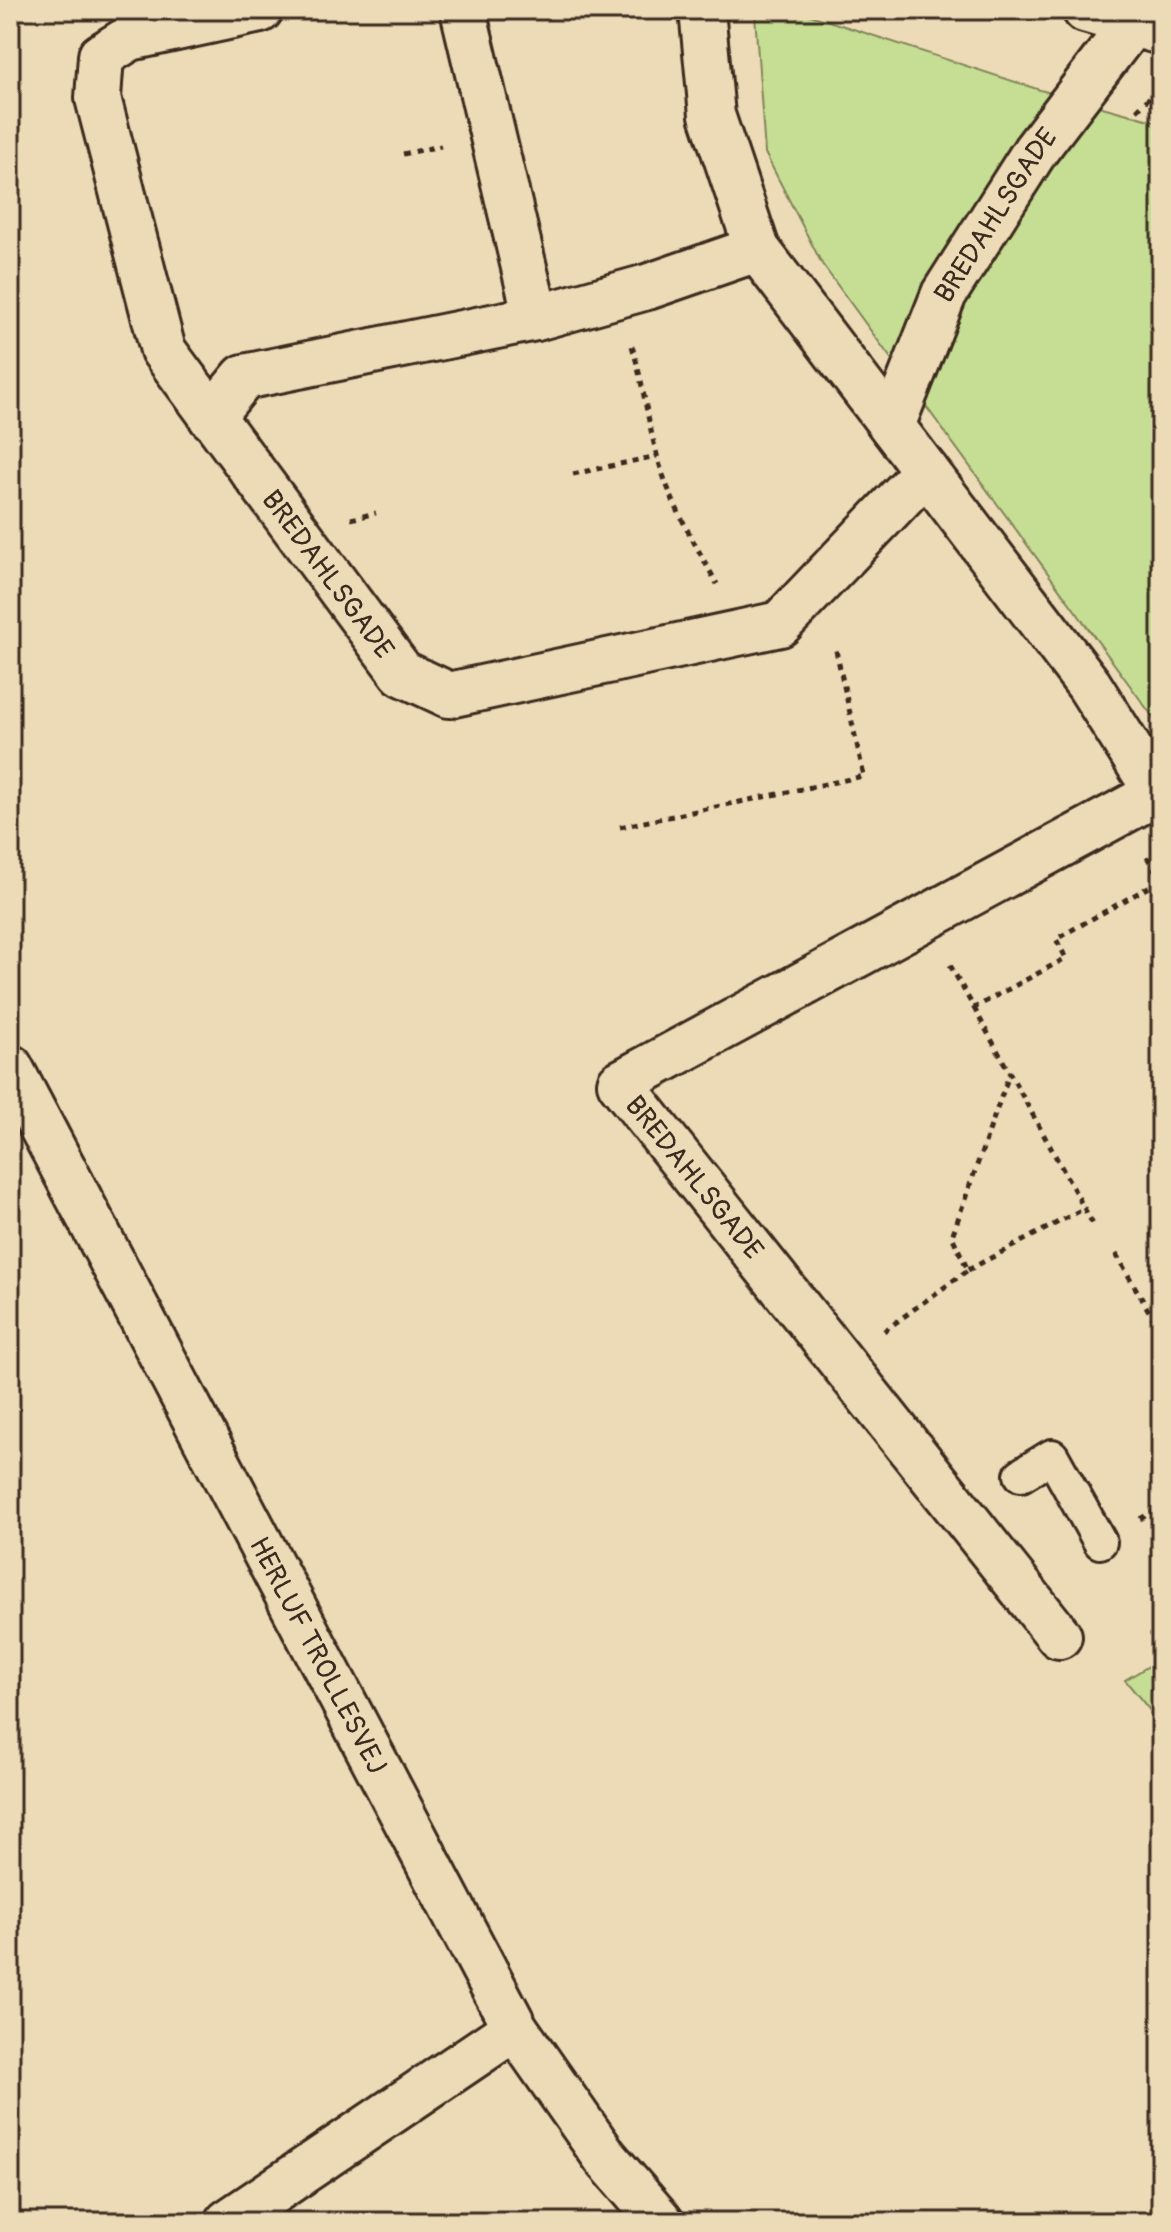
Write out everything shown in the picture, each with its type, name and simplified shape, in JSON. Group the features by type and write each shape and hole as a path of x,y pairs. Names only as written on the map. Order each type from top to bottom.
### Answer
{"street":[{"name":"BREDAHLSGADE","path":"260,10 130,38 101,56 98,98 163,350 402,673 449,695 780,624 926,471"},
{"path":"463,10 536,318"},
{"name":"BREDAHLSGADE","path":"702,10 712,115 757,249 1089,685 1159,796 620,1083 1059,1636"},
{"path":"1085,10 1146,28"},
{"name":"BREDAHLSGADE","path":"892,426 944,294 1035,151 1146,28"},
{"path":"211,417 244,377 536,318 616,296 757,249"},
{"name":"HERLUF TROLLESVEJ","path":"10,1067 515,2028 605,2157 661,2222"},
{"path":"228,2222 515,2028"}],"lane":[{"path":"1021,1475 1052,1456 1100,1542"}],"path":[{"path":"616,296 641,376 657,456 681,517 743,632"},
{"path":"573,474 657,456"},
{"path":"620,827 864,776 820,582"},
{"path":"974,1008 1066,958 1056,939 1161,880"},
{"path":"947,960 1095,1228"},
{"path":"968,1270 952,1236 1010,1072"},
{"path":"843,1363 968,1270 1085,1208"},
{"path":"1116,1254 1161,1332"}],"green space":[{"path":"762,10 795,10 1040,90 1161,123 1161,728 822,264 765,153 755,15"},
{"path":"1161,1659 1161,1724 1125,1680"}]}
